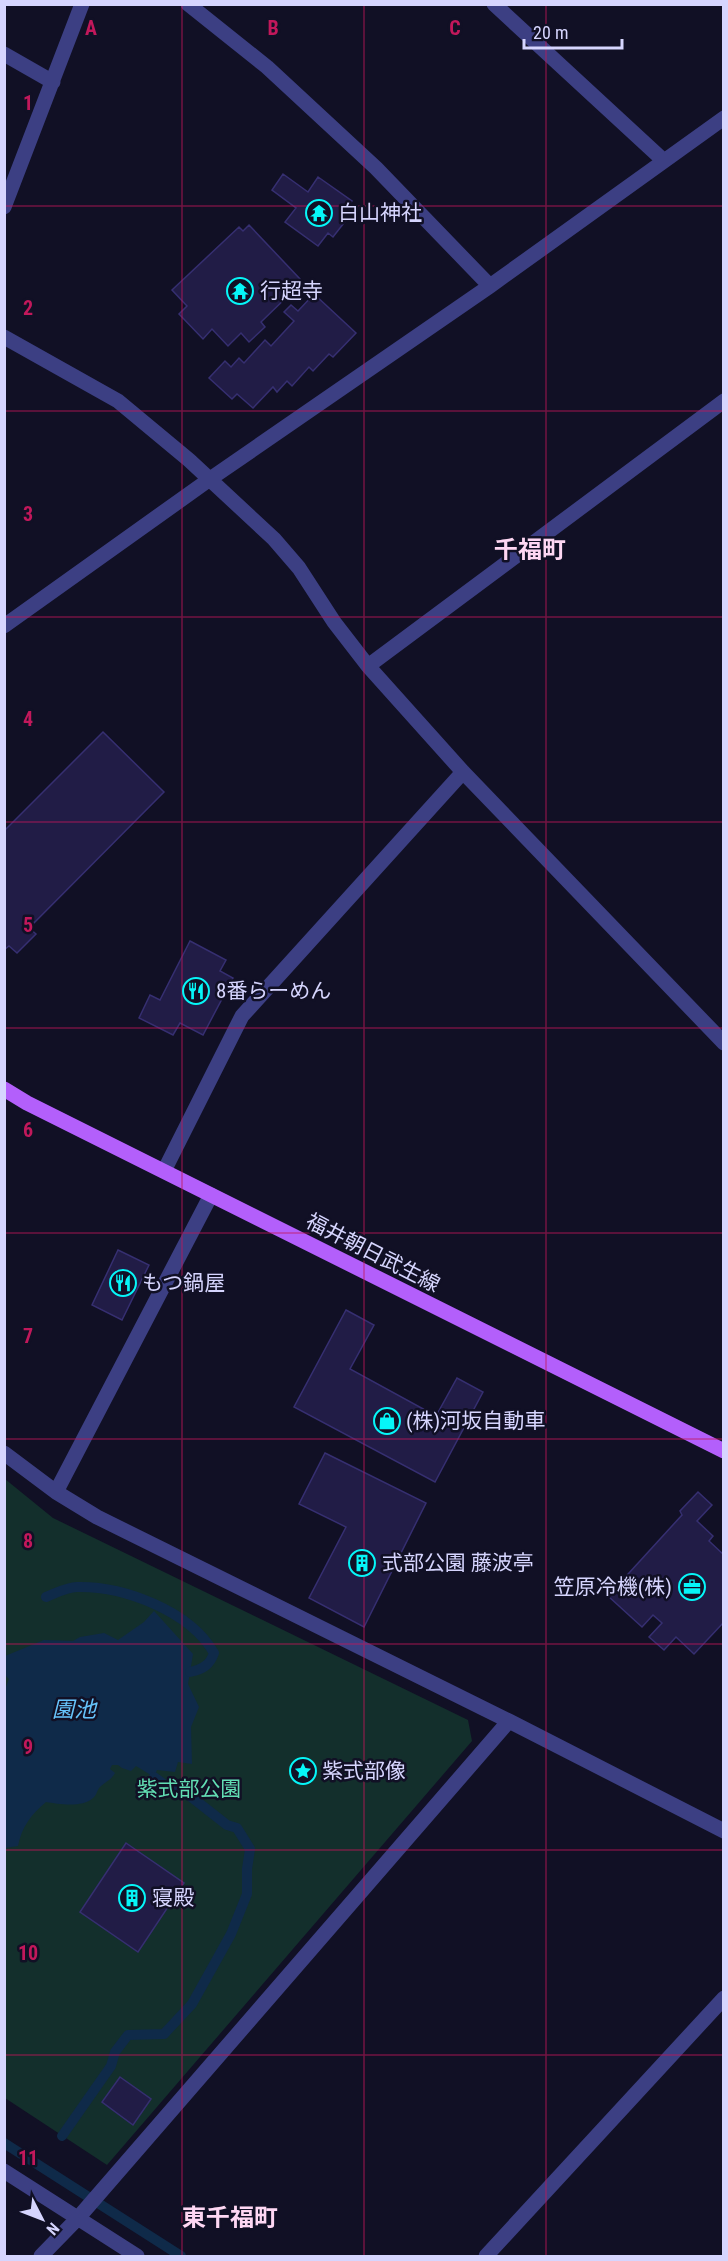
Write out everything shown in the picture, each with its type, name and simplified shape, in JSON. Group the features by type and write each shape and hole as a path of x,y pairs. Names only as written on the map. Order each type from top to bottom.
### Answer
{"main road":[{"name":"福井朝日武生線","path":"4,1089 27,1103 723,1451"}],"street":[{"path":"4,207 82,4"},
{"path":"188,4 267,67 376,168 490,286"},
{"path":"494,4 663,160"},
{"path":"4,54 53,82"},
{"path":"4,626 210,479 490,286 723,118"},
{"path":"4,337 118,401 210,479 274,538 299,568 334,622 368,666 463,772 723,1043"},
{"path":"368,666 723,401"},
{"path":"164,1171 242,1016 463,772"},
{"path":"56,1492 211,1195"},
{"path":"4,1453 56,1492 97,1517 509,1721 723,1832"},
{"path":"41,2256 78,2218 509,1721"},
{"path":"486,2256 723,1998"},
{"path":"4,2171 137,2256"}],"green space":[{"name":"紫式部公園","path":"5,1479 53,1518 468,1720 472,1741 107,2165 5,2098"}],"water":[{"name":"園池","path":"154,1611 193,1654 188,1684 199,1707 191,1727 192,1764 178,1762 175,1772 157,1770 154,1777 136,1766 131,1771 118,1765 112,1765 110,1769 115,1773 100,1787 93,1798 77,1804 46,1802 28,1821 18,1846 5,1848 4,1692 9,1679 5,1675 5,1656 44,1640 73,1641 80,1637 104,1633 118,1640 144,1622"}],"building":[{"path":"283,174 308,192 318,177 352,201 342,215 347,219 333,237 328,233 318,246 285,222 296,208 272,190"},
{"path":"249,225 300,279 291,287 294,290 261,322 265,327 249,342 241,333 228,346 212,329 203,339 179,314 187,306 172,290 239,227 243,231"},
{"path":"314,294 356,333 333,357 329,354 313,371 309,367 292,386 287,381 277,392 273,387 253,408 237,394 232,399 209,378 225,361 231,367 239,358 244,363 265,340 271,346 294,321 284,312 291,305 298,311"},
{"path":"103,732 164,792 29,928 36,934 17,953 9,946 4,950 4,831"},
{"path":"190,941 226,960 220,971 233,978 203,1035 180,1023 173,1035 139,1018 150,995 160,1000"},
{"path":"118,1250 149,1265 122,1320 92,1305"},
{"path":"346,1310 374,1325 350,1369 436,1416 457,1378 483,1392 435,1482 294,1407"},
{"name":"式部公園 藤波亭","path":"325,1453 426,1503 364,1627 309,1598 346,1527 299,1504"},
{"path":"698,1492 712,1505 697,1521 713,1536 709,1541 724,1555 724,1622 694,1654 676,1637 664,1650 649,1637 662,1623 653,1615 642,1627 608,1596 682,1515 680,1511"},
{"name":"寝殿","path":"126,1843 184,1883 138,1952 80,1912"},
{"path":"120,2077 151,2099 133,2125 102,2102"}],"waterway":[{"path":"46,1597 73,1587 95,1588 135,1596 172,1613 203,1638 214,1653 205,1666 190,1672"},
{"path":"62,2136 111,2066 115,2052 128,2035 164,2034 192,2004 231,1934 247,1894 250,1849 237,1828 227,1825 190,1796 172,1790 154,1777"},
{"path":"4,2143 181,2256"}],"place":[{"name":"白山神社","path":"319,213"},
{"name":"行超寺","path":"240,291"},
{"name":"8番らーめん","path":"196,991"},
{"name":"もつ鍋屋","path":"123,1283"},
{"name":"(株)河坂自動車","path":"387,1421"},
{"name":"式部公園 藤波亭","path":"362,1563"},
{"name":"笠原冷機(株)","path":"692,1587"},
{"name":"紫式部像","path":"303,1771"},
{"name":"寝殿","path":"132,1898"}],"district":[{"name":"千福町","path":"530,550"},
{"name":"東千福町","path":"230,2218"}]}
